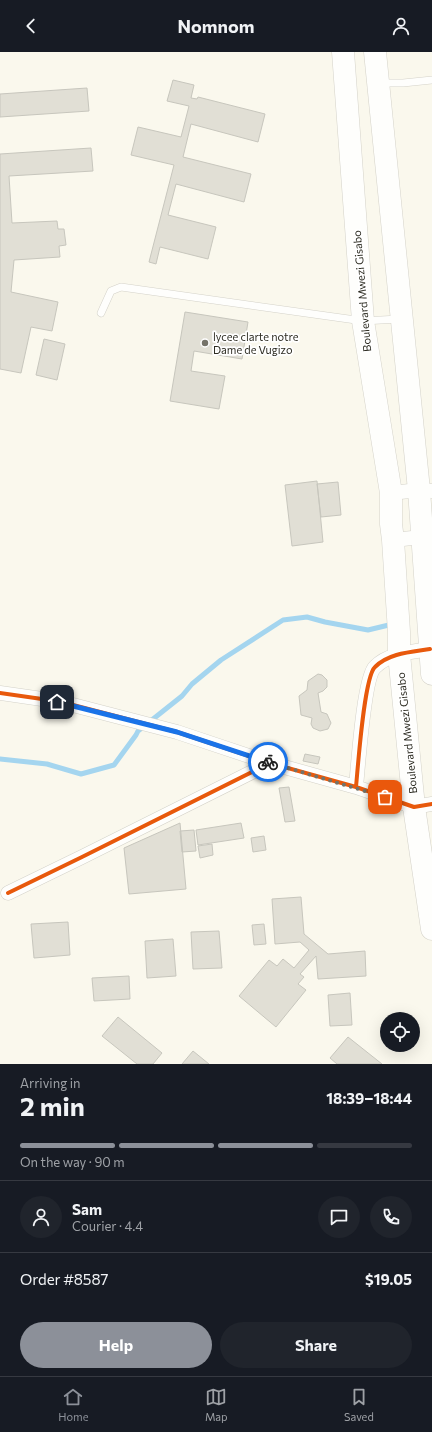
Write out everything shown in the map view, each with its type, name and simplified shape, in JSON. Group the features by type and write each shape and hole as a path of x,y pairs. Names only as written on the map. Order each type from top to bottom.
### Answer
{"main road":[{"name":"Boulevard Mwezi Gisabo","path":"344,52 363,321 391,493 391,524 399,632 399,654 423,805 432,929"},
{"path":"376,52 401,319 425,491 427,535 424,574 432,674"}],"street":[{"path":"391,493 425,491"},
{"path":"393,540 427,535"},
{"path":"356,787 367,689 369,676 372,670 375,666 399,654 429,642"},
{"path":"0,693 42,699 177,732 270,763 423,805"},
{"path":"8,893 270,763"}],"lane":[{"path":"378,84 432,80"},
{"path":"101,313 111,291 121,287 363,321 401,319"}],"building":[{"path":"173,80 194,85 191,98 197,99 198,97 265,114 258,142 191,124 183,157 251,174 244,202 176,184 168,215 216,227 208,259 160,247 156,264 149,262 174,165 131,155 138,127 181,137 189,106 167,101"},
{"path":"87,88 89,111 0,117 0,94"},
{"path":"91,148 93,171 9,176 12,223 57,221 58,229 64,229 66,245 59,246 60,257 14,260 11,292 58,302 52,331 31,327 21,373 0,369 0,154"},
{"path":"185,312 248,322 242,359 194,351 191,371 225,376 219,409 170,401"},
{"path":"44,339 65,344 57,380 36,375"},
{"path":"317,481 323,542 292,546 285,485"},
{"path":"338,482 341,515 321,517 317,484"},
{"path":"318,674 322,675 327,680 327,687 318,693 321,712 327,714 331,723 328,729 320,731 313,728 311,724 312,718 301,715 299,696 307,690 308,681"},
{"path":"305,754 320,757 318,764 303,761"},
{"path":"289,787 295,821 285,822 279,788"},
{"path":"180,823 186,889 129,894 124,848"},
{"path":"241,823 244,838 198,845 196,830"},
{"path":"194,830 196,851 182,852 180,831"},
{"path":"264,836 266,850 253,852 251,838"},
{"path":"212,844 213,855 200,858 198,846"},
{"path":"301,897 304,934 328,954 365,951 366,976 318,979 316,956 300,974 304,977 298,984 306,990 276,1027 239,996 269,960 277,966 283,959 294,968 309,950 300,942 275,944 272,899"},
{"path":"68,922 70,955 34,958 31,924"},
{"path":"264,924 266,944 254,945 252,925"},
{"path":"219,931 222,968 193,969 191,932"},
{"path":"173,939 176,976 147,978 145,941"},
{"path":"129,976 130,999 94,1001 92,978"},
{"path":"350,993 352,1025 330,1026 328,995"},
{"path":"118,1017 162,1053 153,1064 137,1064 102,1036"},
{"path":"348,1037 382,1064 337,1064 330,1058"},
{"path":"193,1051 209,1064 182,1064"}],"waterway":[{"path":"0,759 47,764 81,774 114,765 138,731 182,696 192,684 221,660 283,620 307,617 368,630 393,624"}],"cycle path":[{"path":"356,787 365,704 371,674 375,667 381,662 394,656 408,652 430,649"},
{"path":"0,693 73,705 177,732 270,763 356,787 414,807 432,804"},
{"path":"8,893 270,763"}],"way so far":[{"path":"268,762 356,787 385,797"}],"place":[{"name":"lycee clarte notre Dame de Vugizo","path":"205,343"}],"route":[{"path":"57,702 177,732 268,762"}]}
